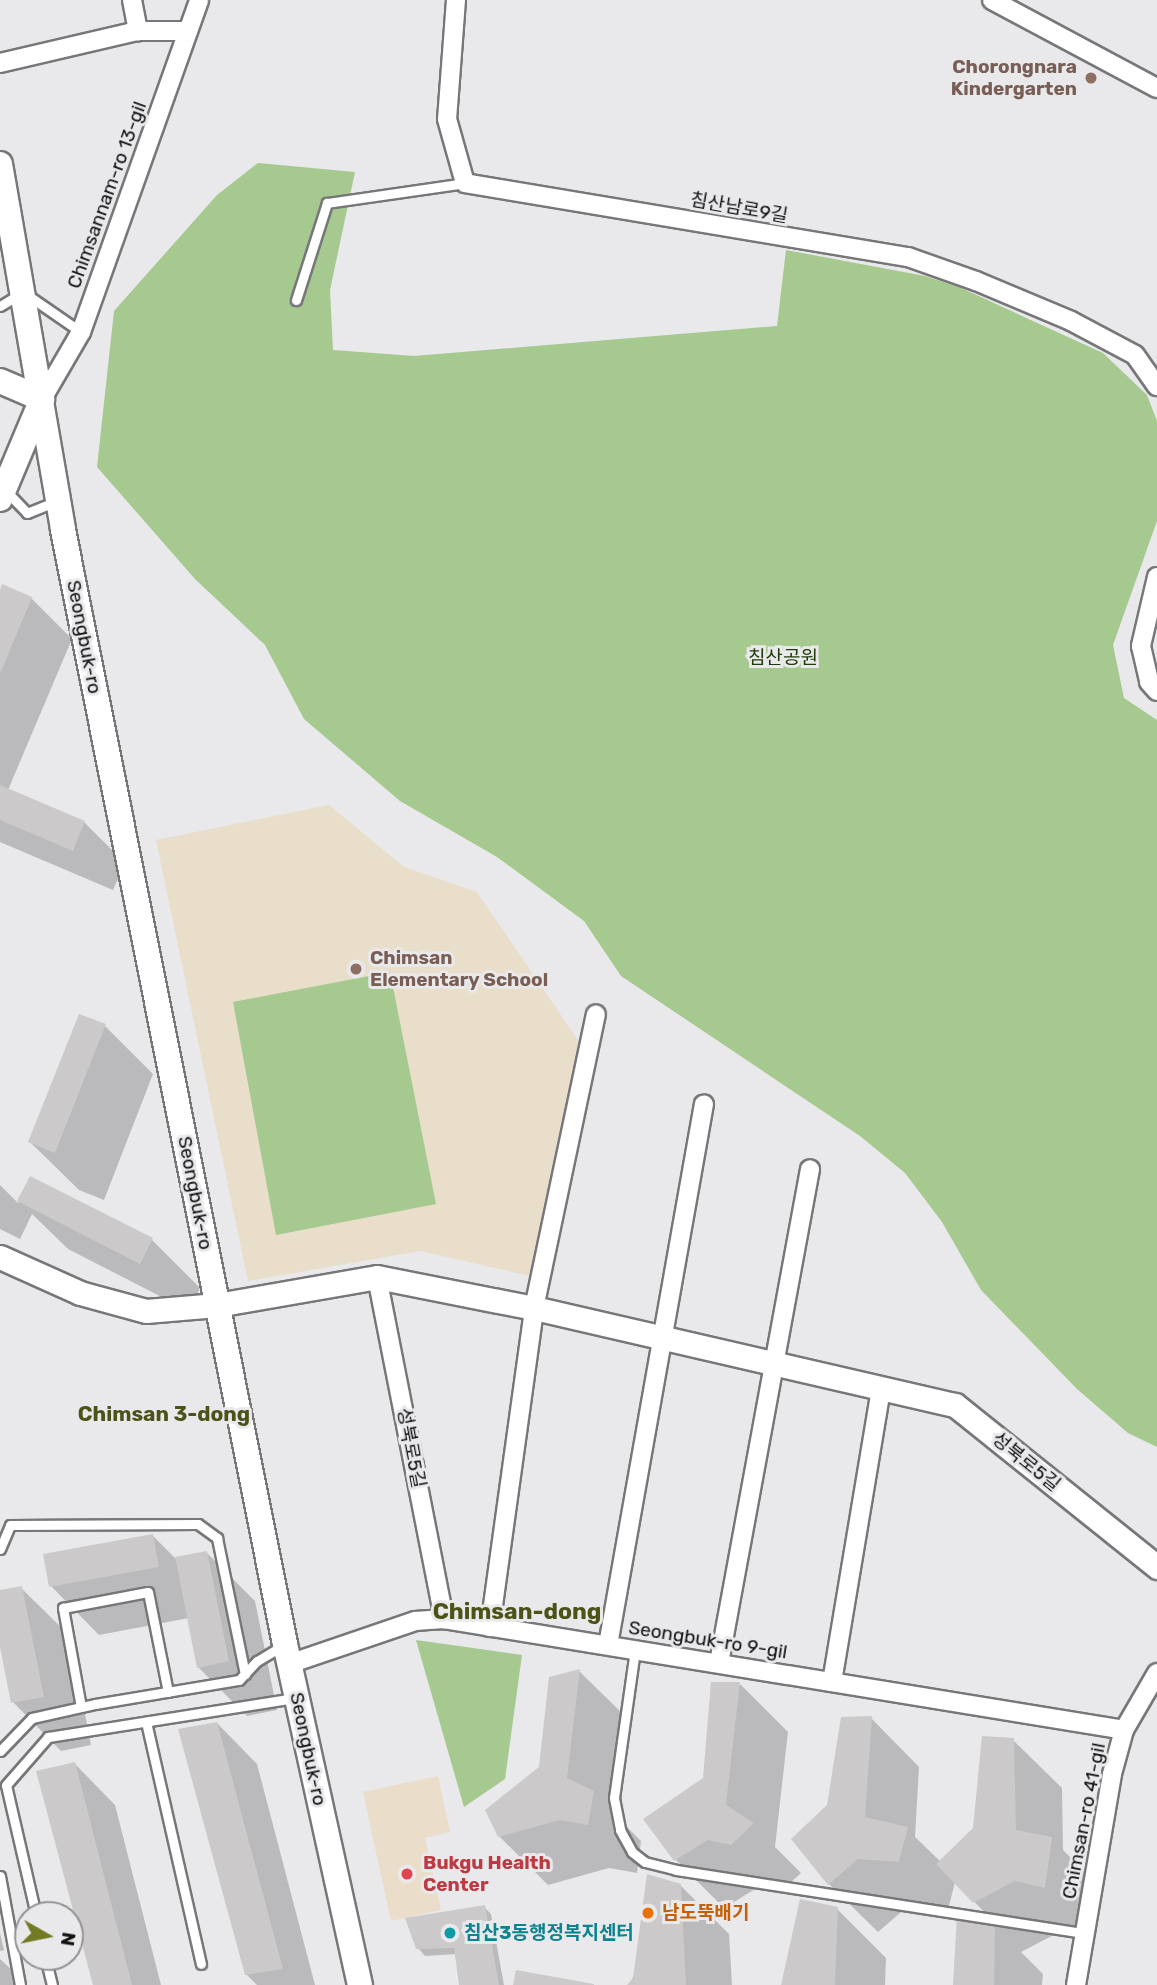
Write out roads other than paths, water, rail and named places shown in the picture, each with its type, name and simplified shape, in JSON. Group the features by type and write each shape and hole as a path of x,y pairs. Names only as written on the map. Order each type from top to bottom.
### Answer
{"main road":[{"name":"Seongbuk-ro","path":"0,164 58,500 217,1305 287,1654 360,1985"},
{"path":"0,381 42,399 1,490"}],"street":[{"path":"132,0 138,31"},
{"name":"Chimsannam-ro 13-gil","path":"42,399 81,332 199,0"},
{"path":"456,0 447,119 465,183"},
{"path":"992,0 1157,88"},
{"path":"0,63 138,31 188,31"},
{"name":"침산남로9길","path":"465,183 908,257 976,281 1071,321 1135,355 1157,386"},
{"path":"1157,577 1141,646 1149,682 1157,691"},
{"path":"490,1627 534,1308 596,1014"},
{"path":"608,1645 704,1104"},
{"path":"719,1663 810,1169"},
{"name":"성북로5길","path":"0,1257 80,1293 146,1311 217,1305 377,1277 534,1308 955,1405 1157,1567"},
{"name":"성북로5길","path":"377,1277 444,1619"},
{"path":"832,1682 881,1388"},
{"name":"Seongbuk-ro 9-gil","path":"287,1654 415,1621 444,1619 1124,1730"},
{"name":"Chimsan-ro 41-gil","path":"1076,1985 1112,1774 1124,1730 1157,1672"}],"lane":[{"path":"296,300 327,203 465,183"},
{"path":"0,306 23,292 81,332"},
{"path":"1,490 27,513 58,500"},
{"path":"0,1549 10,1525 198,1524 217,1538 245,1674"},
{"path":"81,1707 63,1608 148,1592 168,1692"},
{"path":"635,1650 614,1798 620,1830 632,1852 645,1862 676,1870 1084,1933"},
{"path":"0,1751 32,1718 239,1680 257,1661 287,1654"},
{"path":"33,1901 6,1785 48,1737 297,1698"},
{"path":"146,1722 201,1964"},
{"path":"0,1877 20,1985"}],"place":[{"name":"Chorongnara Kindergarten","path":"1091,78"},
{"name":"Chimsan Elementary School","path":"356,969"},
{"name":"Bukgu Health Center","path":"407,1874"},
{"name":"남도뚝배기","path":"648,1913"},
{"name":"침산3동행정복지센터","path":"450,1933"}],"district":[{"name":"Chimsan 3-dong","path":"164,1414"},
{"name":"Chimsan-dong","path":"517,1611"}],"park label":[{"name":"침산공원","path":"783,658"}]}
